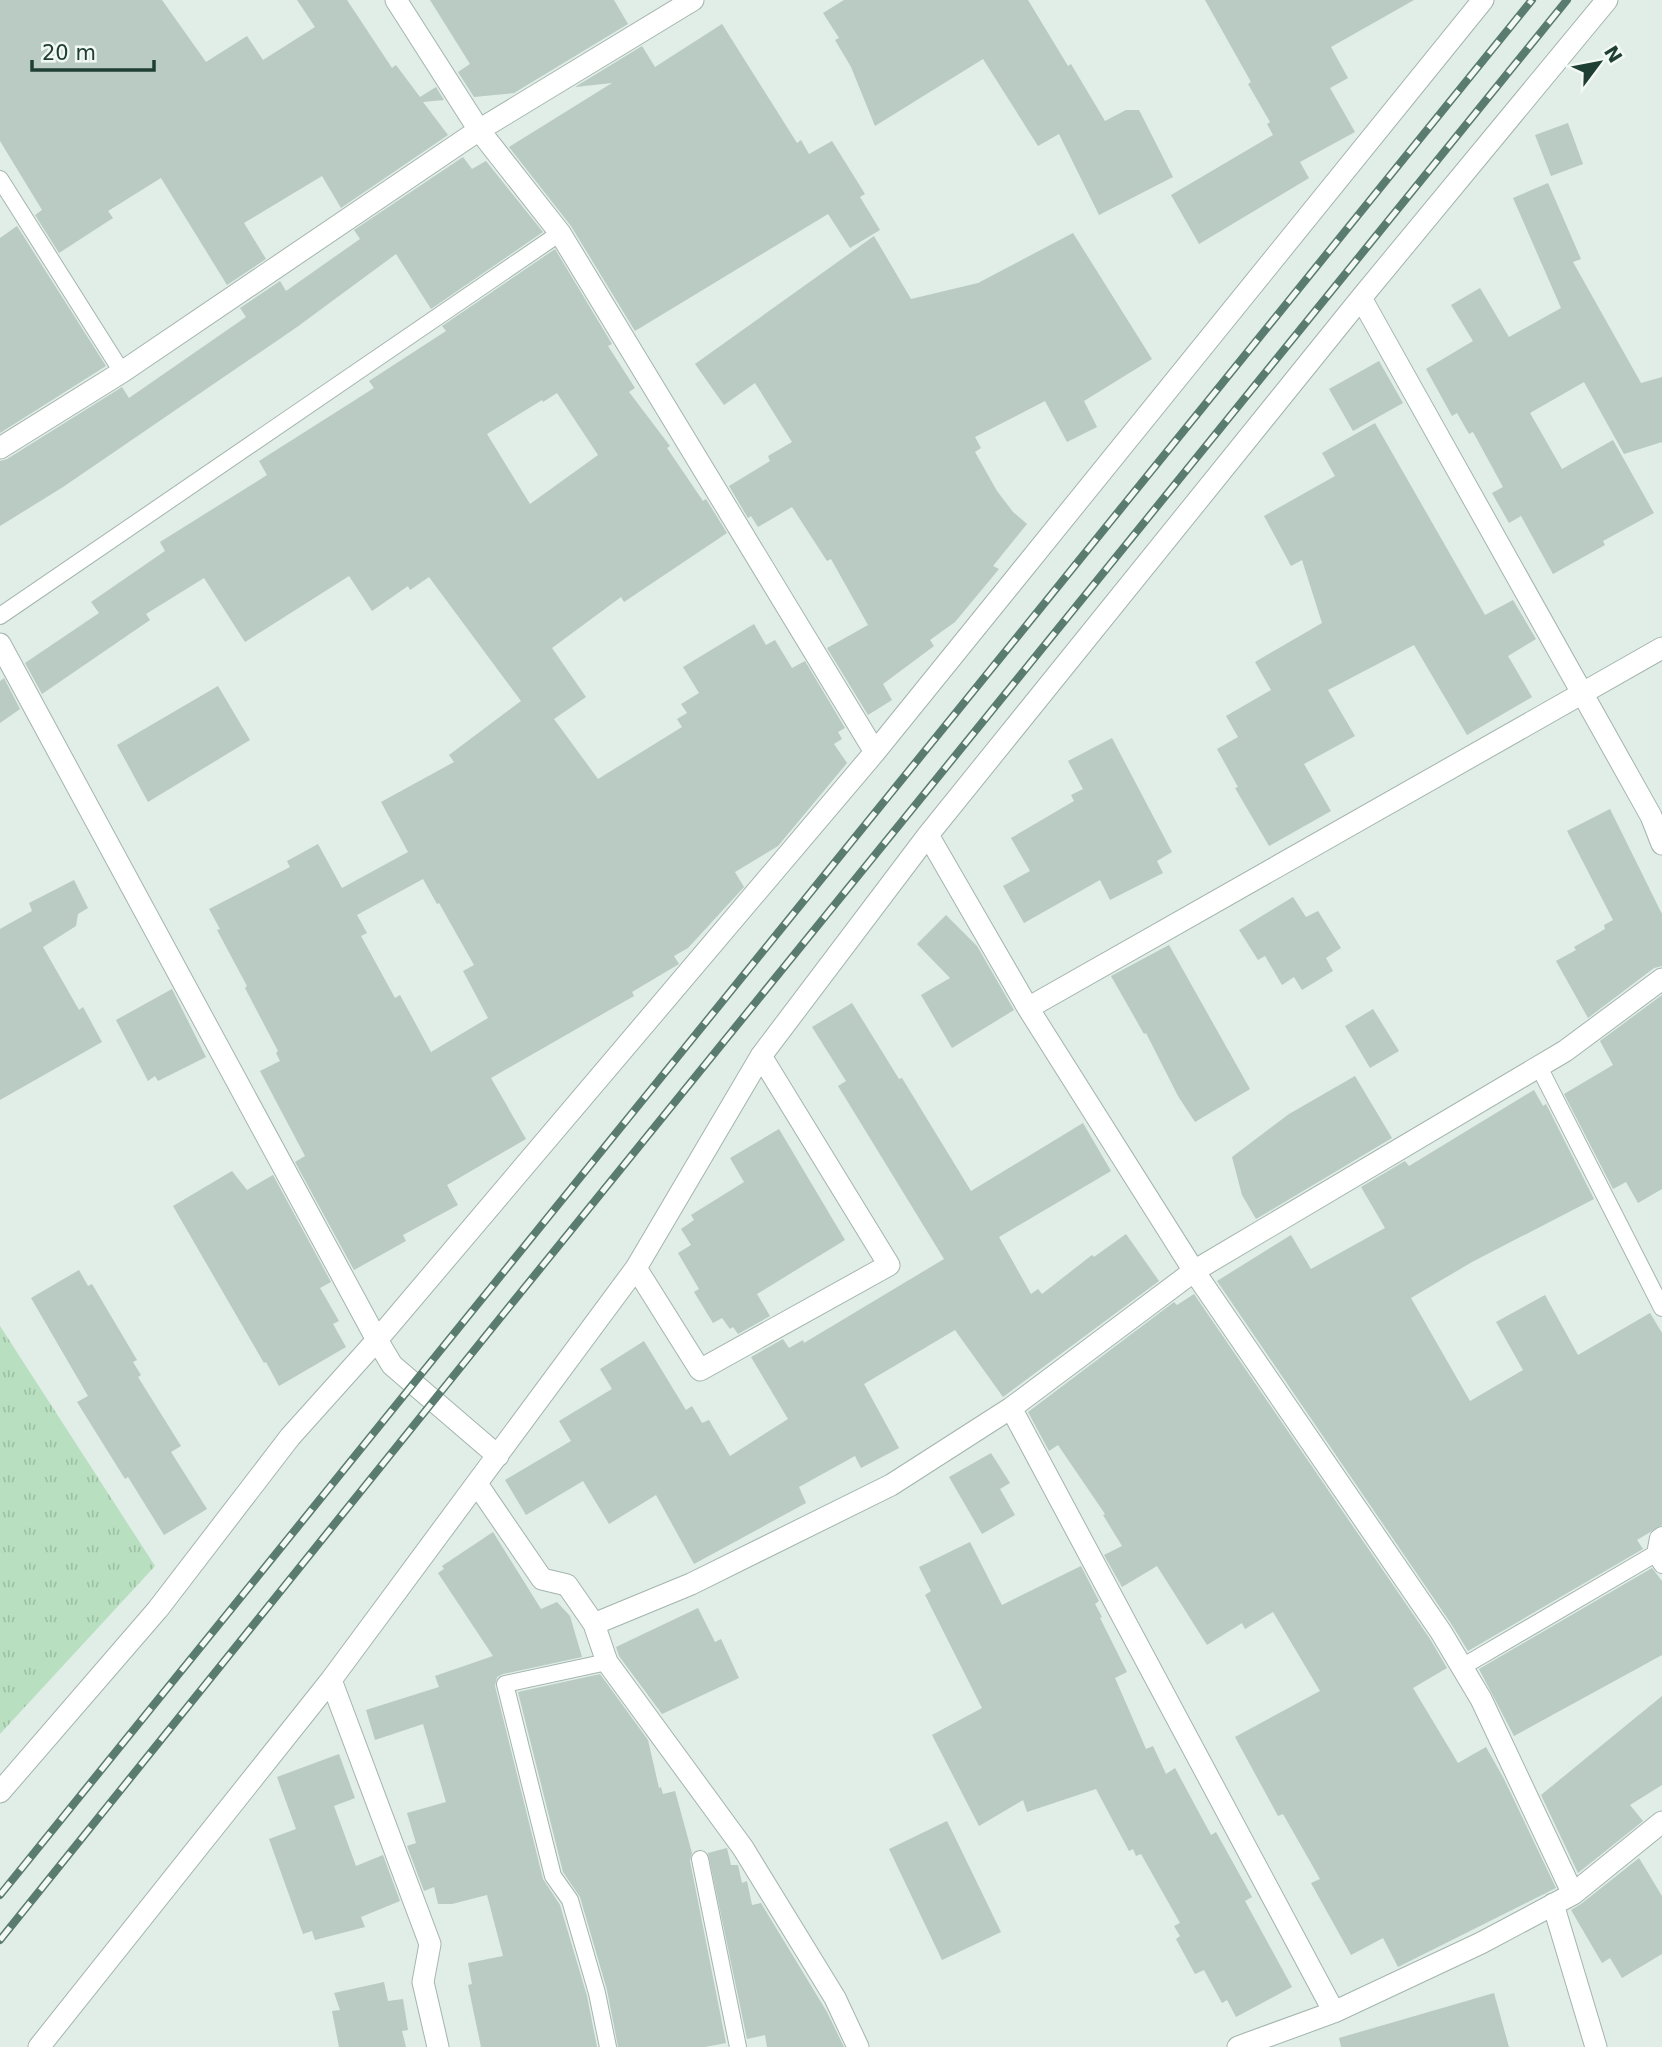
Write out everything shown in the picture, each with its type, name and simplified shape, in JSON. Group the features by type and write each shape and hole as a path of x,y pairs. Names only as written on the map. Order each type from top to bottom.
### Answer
{"street":[{"path":"396,0 479,130 560,233 876,752"},
{"path":"0,448 122,372 479,130 693,0"},
{"path":"0,1792 158,1609 290,1437 377,1340 876,752 1483,0"},
{"path":"39,2047 331,1680 498,1457 636,1268 761,1056 928,835 1361,298 1607,0"},
{"path":"1361,298 1651,816 1662,844"},
{"path":"0,644 392,1365 498,1457"},
{"path":"1028,1008 1662,648"},
{"path":"928,835 1028,1008 1194,1271 1441,1632 1481,1699 1573,1894"},
{"path":"594,1624 691,1584 891,1485 1011,1408 1194,1271 1565,1051 1662,979"},
{"path":"636,1268 700,1370 889,1265 761,1056"},
{"path":"1011,1408 1334,2012"},
{"path":"477,1484 542,1579 567,1585 594,1624 607,1661 743,1848 835,1998 858,2047"},
{"path":"331,1680 430,1944 423,1982 438,2047"},
{"path":"1238,2047 1334,2012 1481,1943 1573,1894 1662,1822"},
{"path":"1553,1904 1596,2047"}],"lane":[{"path":"0,179 122,372"},
{"path":"0,616 560,233"},
{"path":"1539,1067 1662,1308"},
{"path":"1462,1667 1658,1560 1658,1538 1662,1535"},
{"path":"607,1661 505,1684 553,1876 570,1900 597,1993 608,2047"},
{"path":"700,1859 738,2047"}],"green space":[{"path":"0,1326 155,1566 0,1734"}],"building":[{"path":"0,0 162,0 206,62 247,36 263,60 315,27 297,0 347,0 392,68 396,65 420,97 436,87 444,100 423,102 448,135 341,208 322,176 244,223 266,259 227,285 161,178 108,211 113,218 59,253 35,215 42,210 0,141"},
{"path":"430,0 614,0 628,24 514,93 474,97 458,72 470,64"},
{"path":"844,0 1028,0 1105,121 1126,110 1139,110 1173,177 1099,215 1059,134 1038,146 983,59 875,126 851,67 835,40 839,38 823,13"},
{"path":"1205,0 1414,0 1331,47 1348,78 1330,88 1355,132 1300,162 1309,178 1199,244 1171,195 1273,135 1267,124 1270,122 1248,84 1251,82"},
{"path":"722,24 797,143 801,140 809,154 832,141 865,194 860,197 880,230 850,248 828,214 635,331 571,226 509,147 612,83 575,87 642,46 655,67"},
{"path":"1568,123 1583,164 1551,176 1535,135"},
{"path":"463,157 472,169 486,161 543,232 431,309 396,254 297,327 63,487 0,526 0,461 122,387 129,398 246,317 240,308 280,281 286,291 360,239 354,230"},
{"path":"1548,183 1581,259 1573,262 1641,383 1662,377 1662,442 1624,454 1584,382 1530,413 1562,469 1613,440 1654,513 1603,541 1605,545 1553,574 1521,516 1509,523 1492,493 1503,487 1473,432 1469,434 1457,413 1452,416 1426,369 1473,341 1451,305 1480,288 1509,337 1561,308 1513,198"},
{"path":"17,226 106,366 0,433 0,238"},
{"path":"1073,233 1152,359 1084,401 1097,427 1067,442 1045,401 975,437 981,448 975,452 997,491 1013,512 1027,524 993,566 999,569 955,622 930,640 934,646 883,684 892,700 868,715 827,648 868,625 831,559 827,561 792,507 758,527 751,516 748,518 729,486 770,461 768,456 792,442 755,383 724,405 695,364 874,236 911,299 978,283"},
{"path":"555,249 612,344 608,346 635,388 629,392 670,446 667,448 703,501 706,499 727,533 624,602 621,597 552,648 586,697 554,719 598,779 682,727 677,719 687,713 681,704 699,693 683,667 754,624 766,645 775,640 792,668 805,661 845,728 838,732 842,739 834,744 847,763 778,846 735,872 744,887 688,948 674,956 679,964 632,992 634,996 491,1078 526,1139 447,1185 458,1205 403,1235 406,1241 354,1270 295,1162 305,1156 260,1071 280,1061 276,1053 278,1051 245,988 247,986 217,930 220,929 209,909 290,867 287,861 318,844 342,888 408,852 381,802 454,762 449,755 521,701 429,577 410,590 408,586 372,611 349,576 245,642 204,578 146,614 150,620 42,694 25,663 99,613 91,602 165,551 160,542 267,475 259,461 374,388 369,381 446,331 442,326","holes":["557,393 598,455 530,504 487,434","423,879 474,965 463,971 488,1018 431,1052 400,995 395,998 361,936 367,933 357,915"]},
{"path":"1379,361 1403,403 1353,431 1329,389"},
{"path":"1375,423 1485,615 1513,600 1536,639 1508,656 1532,697 1467,735 1414,645 1328,690 1355,736 1304,764 1331,811 1269,846 1235,788 1238,787 1217,749 1238,737 1226,716 1271,690 1255,662 1322,623 1302,560 1291,566 1264,516 1335,476 1322,453"},
{"path":"4,678 20,709 0,723 0,681"},
{"path":"218,686 250,740 148,802 117,745"},
{"path":"1112,738 1172,852 1157,861 1163,873 1110,900 1100,880 1024,923 1003,886 1030,871 1011,838 1074,801 1071,795 1083,789 1068,761"},
{"path":"1610,809 1662,914 1662,966 1654,968 1588,1018 1556,961 1576,950 1574,947 1605,929 1604,925 1613,920 1567,831"},
{"path":"74,880 88,908 78,914 76,926 43,947 79,1010 83,1007 102,1042 0,1100 0,929 32,911 29,903"},
{"path":"1293,897 1306,917 1318,911 1341,948 1326,958 1333,971 1302,990 1294,977 1282,985 1265,956 1258,960 1239,930"},
{"path":"946,915 977,946 1014,1010 952,1048 921,995 950,978 917,944"},
{"path":"1169,945 1250,1089 1195,1122 1111,976"},
{"path":"172,989 206,1057 158,1081 155,1076 148,1081 116,1020"},
{"path":"1662,995 1662,1189 1638,1203 1626,1182 1613,1189 1564,1094 1613,1065 1600,1041"},
{"path":"852,1003 899,1079 902,1078 971,1191 1083,1123 1111,1171 999,1237 1031,1294 1038,1289 1042,1294 1092,1255 1094,1257 1126,1234 1159,1281 1003,1397 955,1330 864,1384 899,1448 861,1468 855,1456 799,1487 806,1503 694,1564 656,1495 609,1524 583,1481 526,1515 505,1480 571,1441 559,1421 612,1389 600,1369 644,1341 686,1410 692,1406 702,1423 709,1420 730,1456 788,1419 751,1357 783,1339 789,1348 803,1340 804,1343 944,1259 838,1086 846,1081 812,1027"},
{"path":"1373,1009 1399,1051 1370,1068 1345,1026"},
{"path":"1355,1076 1392,1138 1256,1219 1242,1195 1232,1157 1289,1114"},
{"path":"1534,1090 1543,1106 1546,1104 1594,1199 1472,1262 1411,1298 1470,1401 1523,1370 1496,1322 1545,1295 1578,1355 1650,1313 1662,1333 1662,1525 1637,1540 1643,1549 1468,1651 1217,1281 1291,1235 1311,1269 1385,1228 1361,1187 1405,1161 1409,1166"},
{"path":"779,1129 845,1240 757,1294 770,1316 738,1334 733,1327 730,1329 722,1318 713,1323 694,1292 699,1289 678,1253 691,1245 681,1229 694,1220 691,1215 744,1182 730,1158"},
{"path":"232,1171 247,1190 273,1175 331,1282 320,1288 339,1321 333,1324 346,1347 279,1386 173,1206"},
{"path":"79,1270 88,1286 92,1284 137,1360 133,1362 141,1375 138,1377 181,1446 171,1452 207,1509 164,1535 77,1402 88,1396 31,1298"},
{"path":"1194,1294 1430,1639 1447,1668 1413,1688 1458,1763 1486,1747 1556,1888 1398,1967 1383,1938 1351,1955 1311,1883 1320,1879 1283,1814 1278,1816 1235,1737 1320,1691 1273,1612 1245,1629 1242,1623 1207,1645 1157,1566 1122,1587 1104,1555 1122,1546 1103,1515 1105,1514 1058,1445 1049,1451 1028,1412 1174,1302 1177,1305"},
{"path":"991,1453 1010,1483 1000,1489 1015,1515 982,1534 949,1477"},
{"path":"493,1532 541,1609 557,1602 570,1616 582,1657 503,1674 497,1677 495,1686 543,1879 560,1905 587,1996 597,2047 481,2047 468,1985 472,1984 468,1963 503,1956 487,1895 452,1904 438,1904 434,1887 424,1891 407,1846 416,1843 407,1813 446,1802 423,1724 375,1740 366,1710 439,1687 435,1676 493,1656 438,1573 444,1569 442,1566"},
{"path":"970,1542 1002,1605 1081,1566 1099,1601 1095,1604 1102,1617 1100,1618 1127,1672 1115,1678 1146,1749 1153,1746 1166,1774 1175,1768 1211,1835 1216,1832 1252,1897 1245,1901 1292,1987 1236,2017 1227,2000 1222,2003 1204,1970 1195,1974 1176,1939 1180,1936 1174,1926 1180,1923 1141,1854 1136,1856 1133,1849 1129,1851 1096,1789 1027,1812 1023,1800 979,1826 932,1735 982,1708 925,1595 931,1591 919,1567"},
{"path":"1652,1568 1662,1581 1662,1655 1514,1736 1479,1669"},
{"path":"698,1608 715,1642 721,1639 739,1678 662,1714 619,1656 616,1647"},
{"path":"600,1674 648,1740 659,1788 661,1787 663,1794 675,1791 692,1853 690,1861 726,2043 705,2047 618,2047 607,1990 580,1897 563,1872 518,1692"},
{"path":"1662,1696 1662,1785 1630,1805 1643,1821 1578,1873 1541,1795"},
{"path":"339,1754 355,1798 334,1806 356,1866 383,1855 400,1901 361,1917 365,1927 315,1940 312,1931 303,1934 269,1839 296,1829 277,1777"},
{"path":"947,1821 1001,1932 942,1960 889,1849"},
{"path":"727,1848 731,1865 738,1865 742,1883 747,1881 752,1905 761,1903 827,2012 844,2047 767,2047 765,2035 747,2039 708,1853"},
{"path":"1639,1858 1662,1896 1662,1954 1622,1978 1610,1958 1602,1963 1571,1910"},
{"path":"384,1982 388,2001 403,1999 408,2030 402,2031 406,2047 339,2047 332,2011 340,2010 334,1993"},
{"path":"1494,1993 1509,2047 1341,2047 1339,2038"}],"railway":[{"path":"0,1895 1532,0"},
{"path":"0,1940 1567,0"}]}
